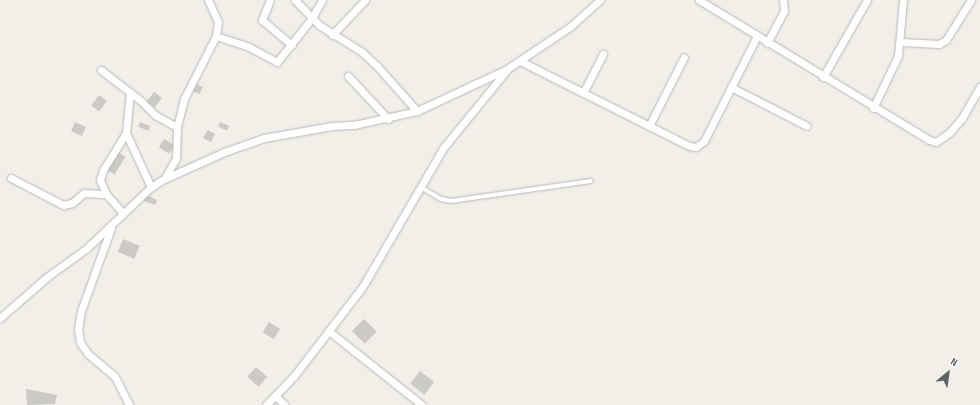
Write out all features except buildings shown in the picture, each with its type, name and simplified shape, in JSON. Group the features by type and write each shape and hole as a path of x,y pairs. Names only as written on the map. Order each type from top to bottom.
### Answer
{"street":[{"path":"164,179 176,158 177,127 184,98 216,36 218,22 208,0"},
{"path":"270,0 262,20 292,45"},
{"path":"295,0 312,18 332,35 362,52 377,66 417,111"},
{"path":"216,36 249,47 277,62 312,18 322,0"},
{"path":"0,318 112,226 123,213 151,187 164,179 224,152 264,138 388,119 417,111 507,69 571,26 600,0"},
{"path":"699,0 873,108 936,142 949,133 962,118 980,87"},
{"path":"767,42 784,11 784,0"},
{"path":"823,77 867,0"},
{"path":"873,108 898,56 901,42 900,26 903,0"},
{"path":"901,42 939,44 946,40 971,0"},
{"path":"332,35 361,1"},
{"path":"520,61 648,126 689,146 696,147 704,141 757,36"},
{"path":"583,93 603,54"},
{"path":"648,126 684,57"},
{"path":"266,405 330,332 384,253 444,147 507,69"},
{"path":"101,70 155,115 177,127"},
{"path":"348,76 388,119"},
{"path":"731,87 807,126"},
{"path":"123,213 106,194 100,180 103,170 126,133 130,93"},
{"path":"126,133 151,187"},
{"path":"10,178 69,205 84,193 106,194"},
{"path":"112,226 80,311 78,329 80,342 88,354 115,378 129,405"},
{"path":"330,332 421,405"},
{"path":"275,396 285,405"}],"lane":[{"path":"422,187 441,199 451,201 590,181"}]}
